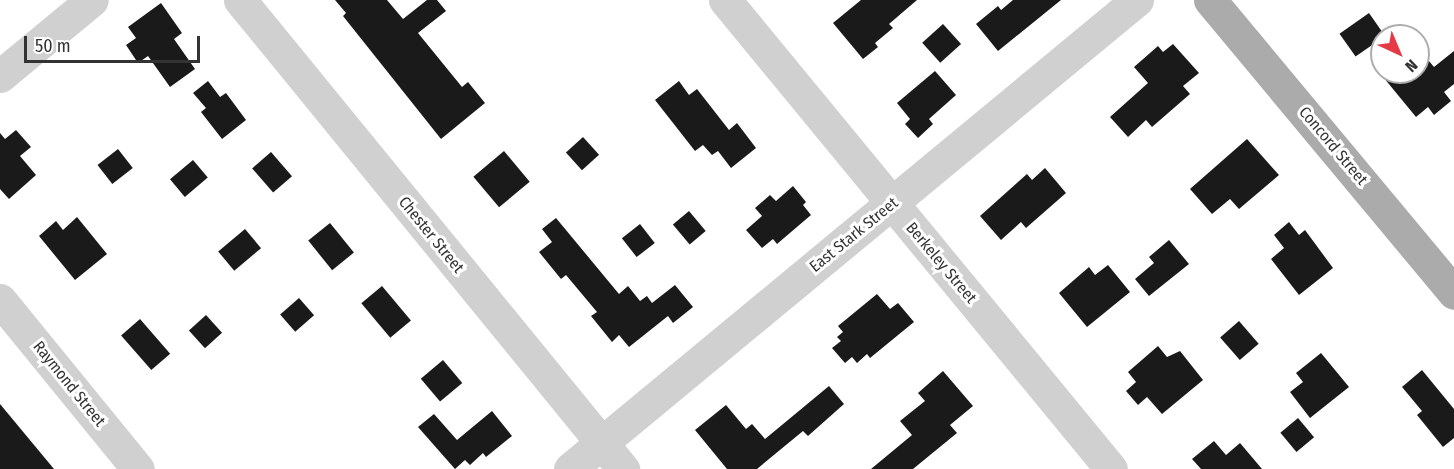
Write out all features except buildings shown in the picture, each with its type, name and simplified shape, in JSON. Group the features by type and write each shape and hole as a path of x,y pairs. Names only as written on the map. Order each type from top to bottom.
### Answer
{"main road":[{"name":"Concord Street","path":"1210,0 1454,293"}],"street":[{"path":"0,76 92,0"},
{"name":"Chester Street","path":"240,0 623,469"},
{"name":"Berkeley Street","path":"725,0 1111,469"},
{"name":"East Stark Street","path":"570,469 1137,0"},
{"name":"Raymond Street","path":"0,300 138,469"}]}
